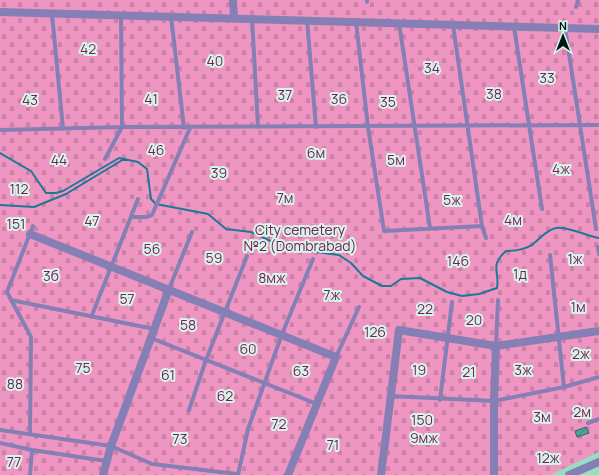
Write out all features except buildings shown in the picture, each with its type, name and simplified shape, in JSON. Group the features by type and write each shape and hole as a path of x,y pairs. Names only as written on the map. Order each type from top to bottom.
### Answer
{"street":[{"path":"233,0 234,18"},
{"path":"0,12 171,15 599,29"},
{"path":"31,230 113,266 336,357 288,475"},
{"path":"103,475 111,446 169,289"},
{"path":"381,475 399,330 446,339 496,346 599,332"},
{"path":"494,475 496,346"},
{"path":"569,475 599,462"}],"lane":[{"path":"576,7 578,0"},
{"path":"52,12 62,129"},
{"path":"106,158 122,128 121,14"},
{"path":"171,15 184,128"},
{"path":"252,18 258,127"},
{"path":"306,20 316,126"},
{"path":"356,21 368,127 384,231 482,226"},
{"path":"399,22 430,228"},
{"path":"452,24 482,226 486,238"},
{"path":"514,26 542,209"},
{"path":"565,28 596,229"},
{"path":"0,130 316,126 599,125"},
{"path":"131,217 147,217 152,215 190,128"},
{"path":"92,315 113,266 138,199"},
{"path":"30,433 31,337 7,292 31,230"},
{"path":"169,289 192,232"},
{"path":"598,247 599,254"},
{"path":"550,254 560,337 564,387"},
{"path":"189,410 206,360 247,256"},
{"path":"0,430 30,433 111,446 152,464 238,474 248,429 264,383 282,334 313,259"},
{"path":"11,300 92,315 154,329"},
{"path":"496,346 498,300"},
{"path":"440,400 446,339 452,302"},
{"path":"336,357 359,307"},
{"path":"151,338 317,404"},
{"path":"390,396 440,400 494,401 564,387 599,377"},
{"path":"588,423 599,420"},
{"path":"0,443 32,450 106,461"},
{"path":"30,475 32,450"}],"green space":[{"name":"City cemetery №2 (Dombrabad)","path":"0,0 599,0 599,452 550,475 0,475"}],"waterway":[{"path":"0,153 31,171 46,193 63,191 119,158 138,162 147,169 151,199 156,204 208,214 226,229 251,232 268,240 301,250 339,255 351,263 363,276 382,286 391,286 401,279 420,278 447,292 462,296 479,294 497,288 498,282 496,265 506,251 527,248 546,232 552,229 566,228 599,238"},
{"path":"0,205 34,207 66,194 124,159"}],"park label":[{"name":"42","path":"88,48"},
{"name":"40","path":"215,60"},
{"name":"34","path":"432,67"},
{"name":"33","path":"547,77"},
{"name":"38","path":"494,93"},
{"name":"37","path":"285,94"},
{"name":"41","path":"151,98"},
{"name":"36","path":"339,98"},
{"name":"43","path":"30,99"},
{"name":"35","path":"388,101"},
{"name":"46","path":"156,149"},
{"name":"6м","path":"316,152"},
{"name":"44","path":"59,159"},
{"name":"5м","path":"396,159"},
{"name":"4ж","path":"561,168"},
{"name":"39","path":"219,172"},
{"name":"112","path":"19,188"},
{"name":"7м","path":"285,197"},
{"name":"5ж","path":"452,199"},
{"name":"4м","path":"513,219"},
{"name":"47","path":"92,220"},
{"name":"151","path":"16,223"},
{"name":"56","path":"152,248"},
{"name":"59","path":"214,257"},
{"name":"1ж","path":"575,258"},
{"name":"146","path":"458,260"},
{"name":"1д","path":"520,273"},
{"name":"3б","path":"51,275"},
{"name":"8мж","path":"272,277"},
{"name":"7ж","path":"332,294"},
{"name":"57","path":"127,298"},
{"name":"1м","path":"578,306"},
{"name":"22","path":"425,308"},
{"name":"20","path":"474,319"},
{"name":"58","path":"188,324"},
{"name":"126","path":"375,331"},
{"name":"60","path":"248,348"},
{"name":"2ж","path":"581,353"},
{"name":"75","path":"83,367"},
{"name":"19","path":"419,369"},
{"name":"3ж","path":"523,369"},
{"name":"63","path":"301,370"},
{"name":"21","path":"469,371"},
{"name":"61","path":"168,374"},
{"name":"88","path":"15,383"},
{"name":"62","path":"225,395"},
{"name":"2м","path":"582,411"},
{"name":"3м","path":"542,416"},
{"name":"150","path":"422,419"},
{"name":"72","path":"279,423"},
{"name":"9мж","path":"424,437"},
{"name":"73","path":"180,438"},
{"name":"71","path":"333,444"},
{"name":"12ж","path":"548,457"},
{"name":"77","path":"14,461"}]}
